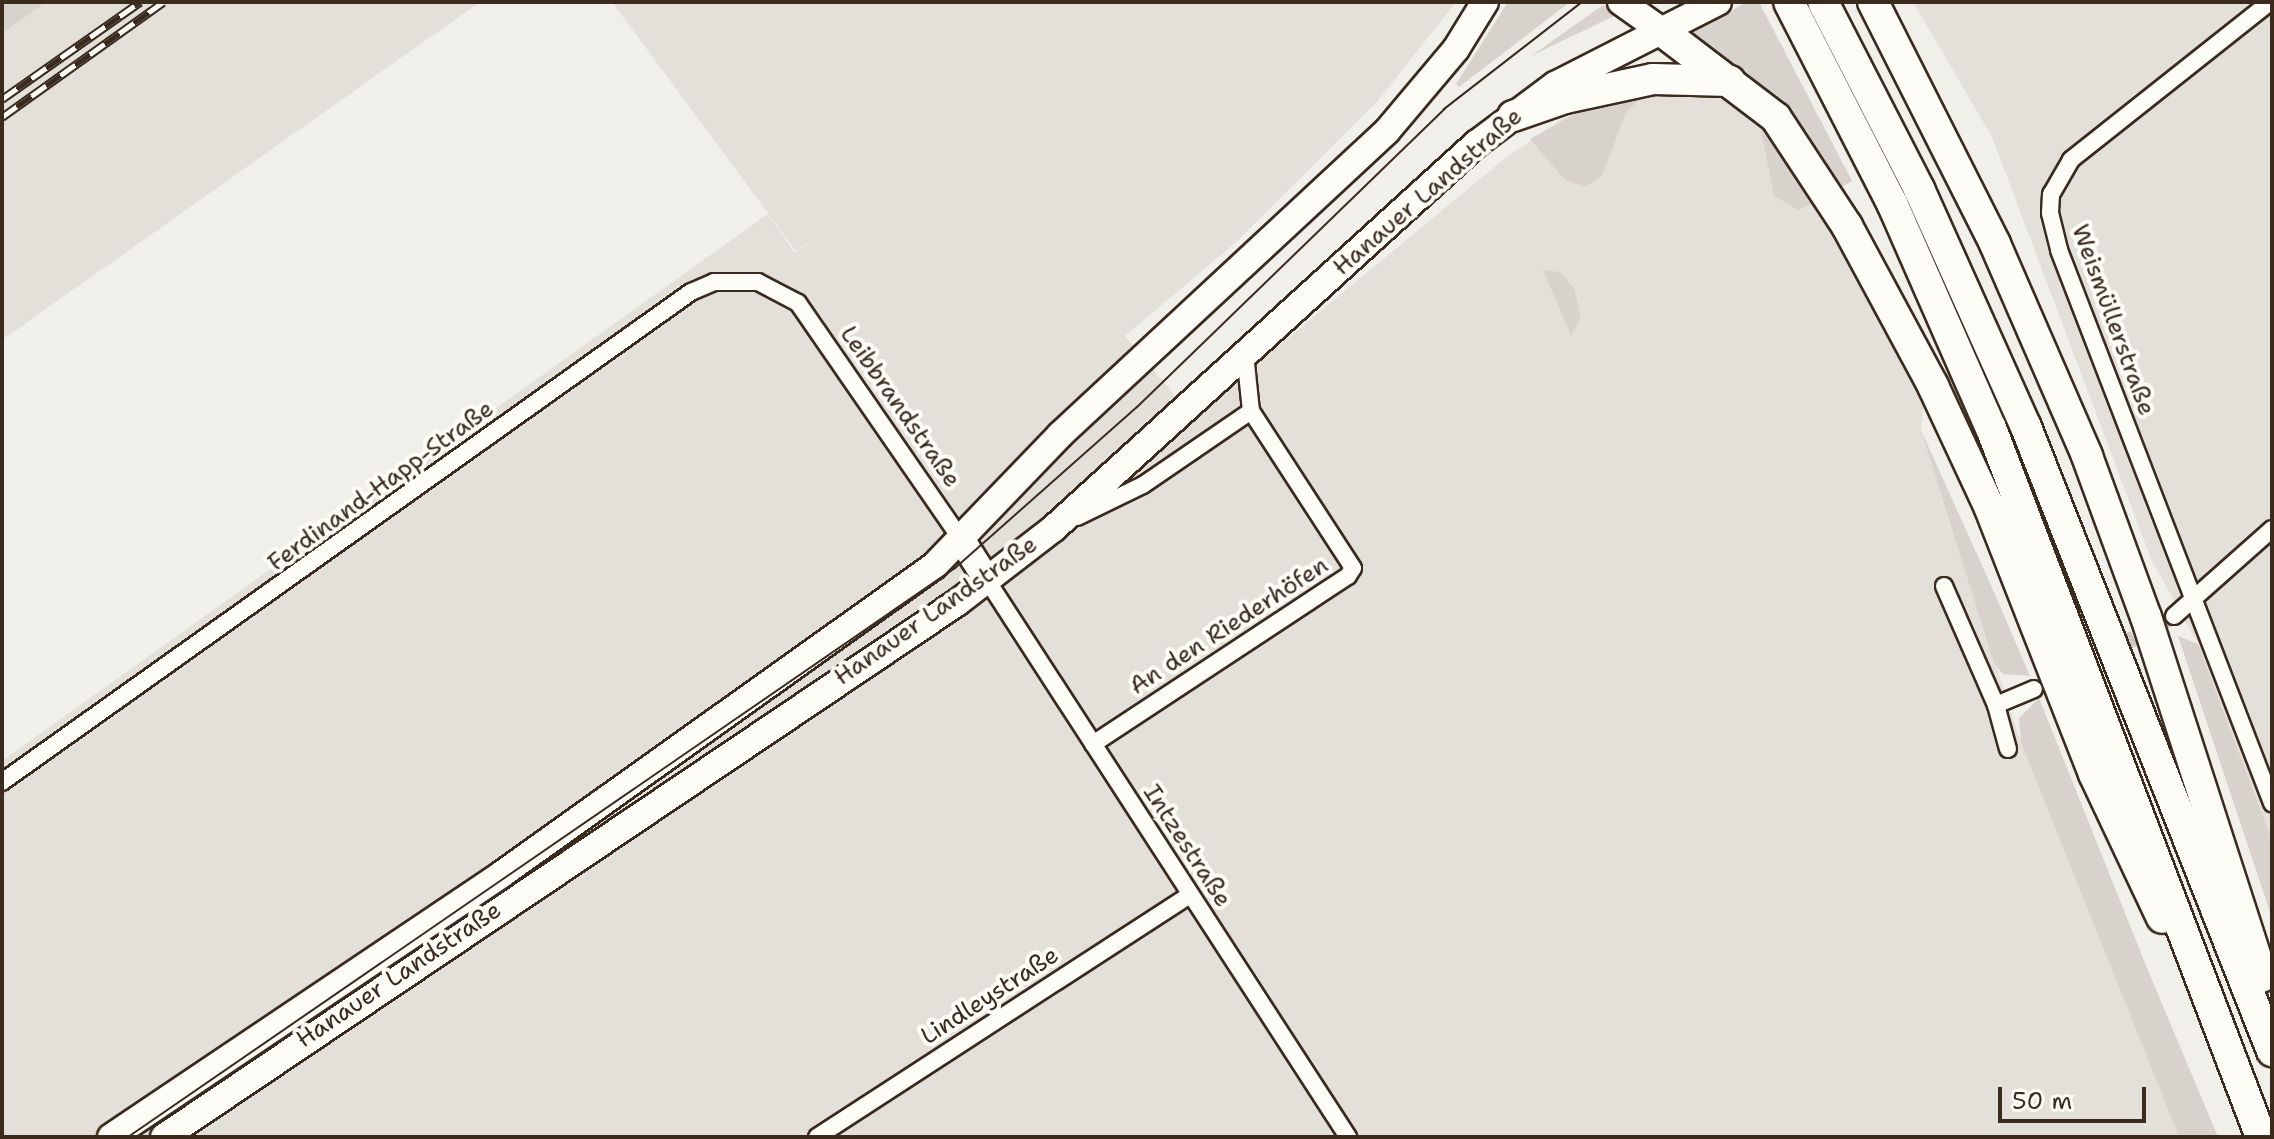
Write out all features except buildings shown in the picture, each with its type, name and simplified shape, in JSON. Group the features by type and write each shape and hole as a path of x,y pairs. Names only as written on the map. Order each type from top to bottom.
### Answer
{"highway":[{"path":"1789,2 1892,203 1991,428 2261,1137"},
{"path":"1823,2 1919,189 2026,427 2272,1051"},
{"path":"1873,2 1926,101"},
{"path":"1882,2 1995,244 2087,456 2146,617 2272,1009"},
{"path":"1662,31 1736,82 1776,118 1816,174 1933,386 1989,506 2136,871 2209,1001"},
{"path":"1513,116 1565,98 1653,79 1736,82"}],"main road":[{"name":"Hanauer Landstraße","path":"111,1137 753,698 934,566 1060,435 1387,131 1456,49 1485,2"},
{"path":"1621,2 1662,31"},
{"name":"Hanauer Landstraße","path":"164,1137 987,580 1054,528 1427,187 1513,116 1584,68 1718,2"},
{"path":"961,539 987,580"}],"street":[{"name":"Weismüllerstraße","path":"2270,2 2071,160 2051,194 2059,250 2272,803"},
{"name":"Ferdinand-Happ-Straße","path":"2,782 691,292 714,282 746,279 781,290 798,303"},
{"name":"Leibbrandstraße","path":"798,303 961,539"},
{"name":"An den Riederhöfen","path":"1093,744 1348,576 1353,568 1251,411 1245,354"},
{"path":"1054,528 1143,485 1251,411"},
{"path":"2174,616 2194,600 2217,573 2272,529"},
{"name":"Intzestraße","path":"987,580 1348,1137"},
{"path":"1944,586 1996,705 2008,749"},
{"path":"1996,705 2034,689"},
{"name":"Lindleystraße","path":"817,1137 1189,895"}],"shaded area":[{"path":"2,2 46,2 2,34"},
{"path":"46,2 480,2 2,340 2,34"},
{"path":"612,2 1456,2 1377,102 1235,243 1125,336 1193,417 1504,159 1564,118 1666,89 1721,95 1767,127 1818,201 1924,397 1921,430 2021,743 2179,1137 2,1137 2,761 768,214 795,253 819,236 796,251"},
{"path":"1508,2 1570,2 1459,87 1456,84"},
{"path":"1747,2 1759,2 1852,181 1839,189 1782,102 1689,34"},
{"path":"1913,2 2272,2 2272,840 2198,644 2151,559 1992,137"},
{"path":"1603,5 1616,15 1531,56"},
{"path":"1645,95 1626,112 1602,176 1585,187 1565,180 1530,139 1582,110"},
{"path":"1759,120 1818,201 1798,210 1774,196"},
{"path":"1543,270 1560,272 1574,288 1581,316 1571,336"},
{"path":"1921,430 2030,676 2003,674 1994,663"},
{"path":"2178,636 2198,644 2272,840 2272,918"},
{"path":"2039,698 2218,1137 2179,1137 2021,743 2019,718"}],"tunnel":[{"path":"2078,669 2174,616"}],"tram line":[{"path":"128,1137 955,568 1137,407 1444,109 1582,2"}],"railway":[{"path":"2,99 140,2"},
{"path":"2,117 163,2"}]}
